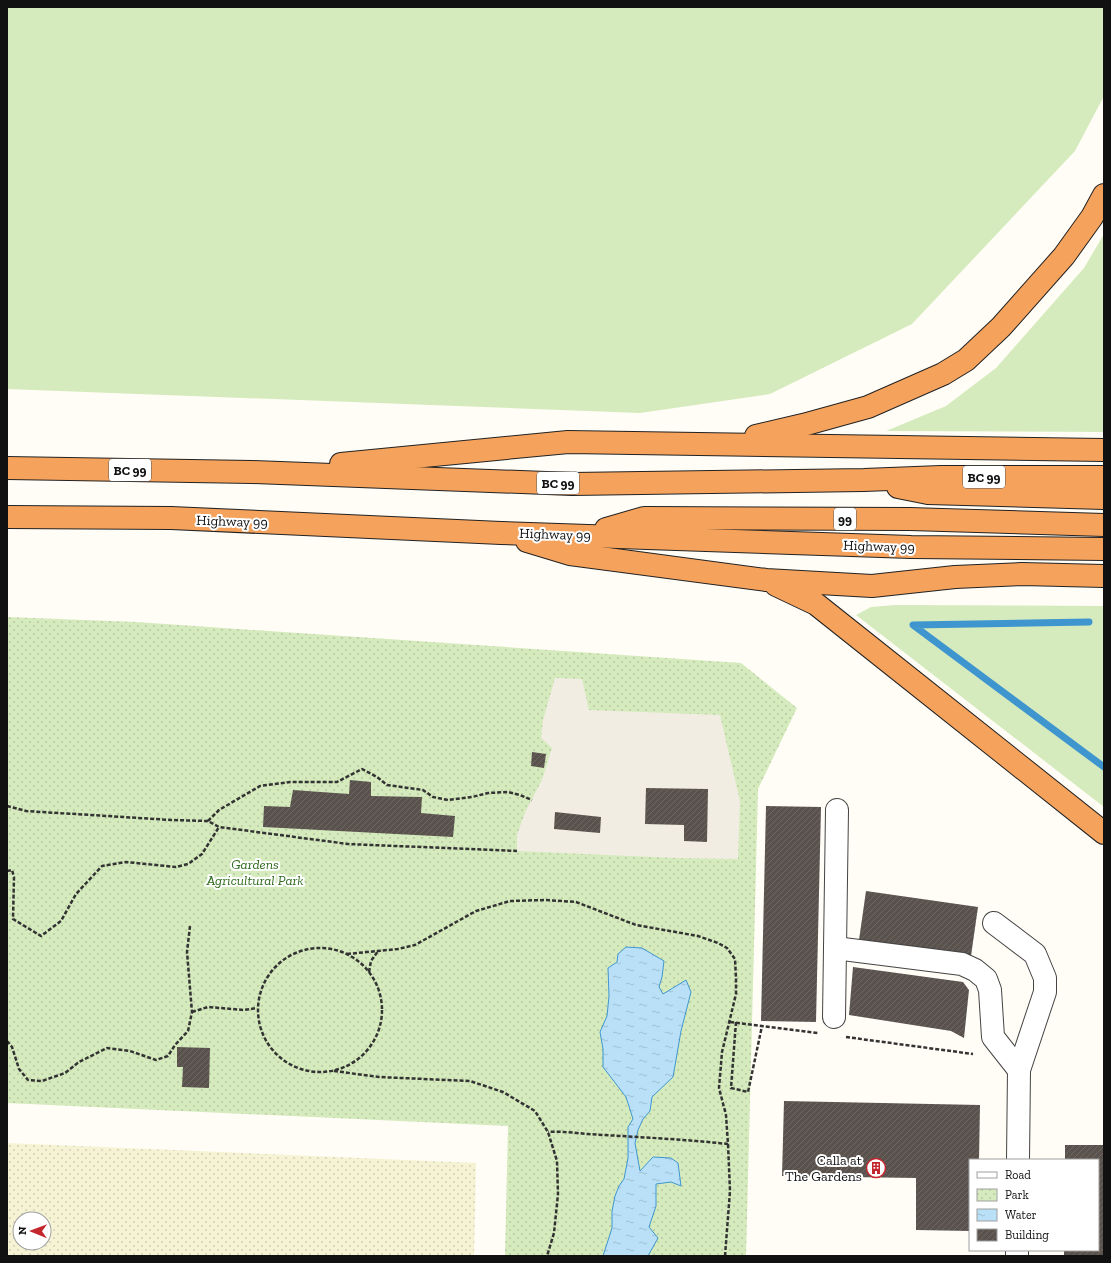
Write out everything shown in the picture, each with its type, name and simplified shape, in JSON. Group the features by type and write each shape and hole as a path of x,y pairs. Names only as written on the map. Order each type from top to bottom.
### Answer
{"highway":[{"path":"720,444 803,425 868,407 943,374 966,360 1001,327 1064,256 1092,217 1104,195"},
{"path":"252,472 568,442 1104,450"},
{"name":"BC 99","path":"7,468 252,472 572,484 864,480 941,477 1104,477"},
{"path":"864,480 928,493 1104,498"},
{"name":"Highway 99","path":"7,517 171,518 501,533 911,547 1104,549"},
{"name":"99","path":"588,535 644,518 910,519 1104,525"},
{"path":"501,533 570,554 766,580 872,586 954,576 1022,574 1104,576"},
{"path":"766,580 816,604 1104,833"}],"lane":[{"path":"833,1029 837,810"},
{"path":"994,923 1035,954 1045,978 1045,992 1019,1070 1018,1159"},
{"path":"834,948 962,964 974,970 986,979 990,990 993,1037 1019,1070"}],"path":[{"path":"208,821 219,810 260,786 290,782 337,782 362,769 377,777 387,786 423,790 433,796 448,800 488,793 508,792 532,800"},
{"path":"7,806 26,811 208,821 219,828 348,844 517,851"},
{"path":"7,871 12,870 14,877 13,918 41,936 60,921 76,894 102,866 126,862 176,867 188,864 202,854 219,828"},
{"path":"347,954 398,949 416,945 476,911 510,901 545,900 576,902 636,924 698,936 727,948 735,959 736,994 722,1052 719,1088 726,1115 730,1191 725,1256"},
{"path":"7,1042 12,1047 20,1069 28,1080 42,1081 65,1073 79,1062 106,1048 130,1051 156,1060 168,1056 175,1045 188,1031 192,1012 187,952 190,926"},
{"path":"333,1071 351,1064 366,1052 377,1036 382,1018 381,998 369,972 363,965 347,954 327,948 306,949 287,957 272,970 262,988 257,1008 260,1027 268,1044 280,1058 296,1068 314,1072 333,1071 379,1077 470,1081 503,1092 535,1111 548,1132 558,1161 558,1194 554,1233 547,1256"},
{"path":"369,972 371,962 378,951"},
{"path":"192,1012 208,1007 244,1010 257,1008"},
{"path":"730,1022 762,1026 833,1029 973,1054"},
{"path":"736,1022 731,1088 748,1092 762,1026"},
{"path":"548,1132 568,1131 728,1144"}],"shaded area":[{"path":"555,678 582,679 589,710 720,715 740,801 738,859 676,858 517,851 517,835 526,810 542,780 552,748 541,738 543,720"},
{"path":"7,1143 476,1163 474,1256 7,1256"}],"green space":[{"path":"7,7 1104,7 1104,96 1075,151 912,324 770,394 640,413 7,389"},
{"path":"1104,234 1104,432 886,431 946,406 996,368 1084,268"},
{"path":"895,605 1104,606 1104,807 856,615 871,607"},
{"name":"Gardens Agricultural Park","path":"7,617 136,622 741,663 797,708 758,789 746,1256 505,1256 508,1126 7,1103"}],"water":[{"path":"626,947 642,948 664,961 659,987 663,994 686,980 691,992 681,1031 673,1077 652,1097 650,1111 643,1119 638,1130 635,1143 640,1171 653,1157 671,1158 678,1163 681,1186 671,1182 656,1184 656,1206 649,1227 658,1238 648,1256 603,1256 612,1228 612,1211 615,1196 624,1179 628,1158 628,1127 633,1119 626,1097 603,1067 603,1049 600,1032 607,1016 609,996 608,968 617,962 618,954"}],"building":[{"path":"532,752 546,754 544,768 531,766"},
{"path":"350,780 371,782 371,796 422,797 421,813 455,816 453,837 263,827 264,806 290,807 293,790 349,794"},
{"path":"646,788 708,789 707,842 684,841 684,825 645,824"},
{"path":"766,806 821,807 816,1022 761,1021"},
{"path":"555,812 601,817 600,833 554,829"},
{"path":"866,891 978,907 971,956 859,940"},
{"path":"853,967 963,982 969,990 964,1038 951,1031 849,1015"},
{"path":"177,1047 210,1048 209,1088 182,1087 183,1067 177,1067"},
{"name":"Calla at The Gardens","path":"784,1101 980,1105 979,1159 969,1159 969,1231 916,1230 916,1178 782,1176"},
{"path":"1065,1145 1104,1145 1104,1256 1064,1256 1064,1251 1099,1251 1099,1159 1065,1159"}],"waterway":[{"path":"1089,622 913,625 1104,767"}],"place":[{"name":"Calla at The Gardens","path":"876,1168"}]}
